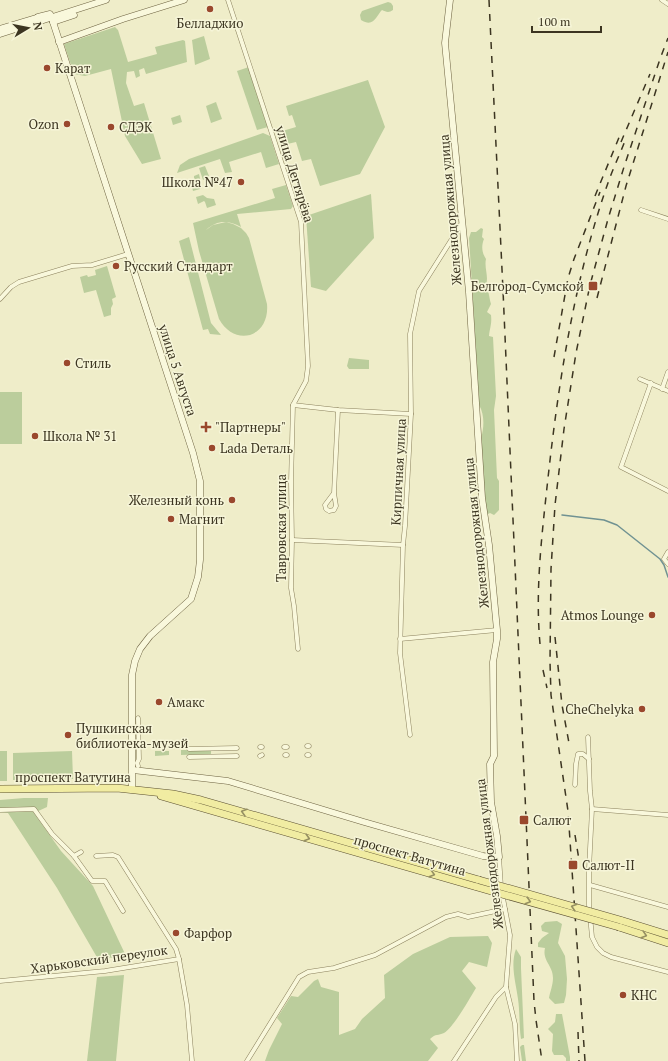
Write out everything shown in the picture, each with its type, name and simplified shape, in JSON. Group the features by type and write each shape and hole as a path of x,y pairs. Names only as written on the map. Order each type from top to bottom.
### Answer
{"main road":[{"name":"проспект Ватутина","path":"0,789 97,788 146,791 620,924 668,935"},
{"name":"проспект Ватутина","path":"620,924 668,943"}],"street":[{"path":"0,29 36,18 50,20 106,0"},
{"path":"0,34 94,8 111,0"},
{"path":"58,39 184,0"},
{"name":"улица Дегтярёва","path":"228,0 301,222 308,366 306,381 293,405"},
{"name":"Железнодорожная улица","path":"450,0 445,43 469,292 482,498 489,545 497,630 493,662 494,756 490,764 491,802 497,836 505,909 510,935 506,987 515,1024 517,1061"},
{"path":"662,0 668,4"},
{"name":"улица 5 Августа","path":"50,20 58,39 193,453 200,481 200,560 198,576 190,600 150,636 140,649 135,661 132,675 137,763 132,789"},
{"path":"641,210 668,219"},
{"name":"Кирпичная улица","path":"410,735 400,653 400,639 403,545 411,414 410,334 419,291 462,223"},
{"path":"0,299 11,287 19,282 72,266 92,265 128,254"},
{"path":"662,389 668,372"},
{"path":"640,379 668,391"},
{"path":"651,384 621,467 668,491"},
{"path":"293,405 338,410 411,414"},
{"name":"Тавровская улица","path":"293,405 291,588 298,649"},
{"path":"334,493 338,410"},
{"path":"292,540 403,545"},
{"path":"668,552 664,559 668,564"},
{"path":"400,639 497,630"},
{"path":"138,718 140,748 137,763 228,781 483,856 499,856"},
{"path":"588,737 592,809 589,905 592,938 597,947 603,953 611,957 668,972"},
{"path":"189,748 236,748"},
{"path":"576,785 576,764 578,754 583,754 590,759"},
{"path":"190,757 237,756"},
{"path":"0,810 34,809 52,834 74,856 92,881 105,881 124,911"},
{"path":"592,809 668,815"},
{"path":"74,856 82,852"},
{"name":"Харьковский переулок","path":"0,981 105,971 179,958 168,936 118,857 113,855 96,856"},
{"path":"590,885 668,907"},
{"path":"247,1061 299,977 308,972 334,968 375,955 446,917 458,914 468,918 505,909"},
{"path":"179,958 187,1005 192,1061"},
{"path":"454,1061 496,997 506,987"}],"green space":[{"path":"388,2 393,6 393,10 390,12 382,10 372,22 369,23 361,20 360,15 362,11"},
{"path":"115,27 118,30 128,62 157,54 155,47 183,40 185,41 187,62 146,74 144,68 139,70 140,76 136,78 134,71 127,72 126,83 134,106 144,103 161,159 142,164 125,136 111,69 85,76 74,74 64,44"},
{"path":"204,36 210,59 195,65 192,40"},
{"path":"249,67 268,127 257,130 237,71"},
{"path":"368,80 385,127 360,174 320,186 311,159 302,161 296,142 283,145 279,132 296,127 292,115 289,116 286,106"},
{"path":"216,102 222,119 211,123 206,106"},
{"path":"180,115 182,122 173,125 171,118"},
{"path":"263,133 270,136 279,164 266,168 261,152 229,162 232,172 225,173 220,159 177,173 180,165 189,159"},
{"path":"205,166 209,176 203,180 199,168"},
{"path":"199,174 201,183 200,189 193,191 191,183 194,180 194,176"},
{"path":"286,185 293,206 291,209 237,214 241,227 232,223 227,222 241,228 249,238 267,304 263,324 257,331 250,335 242,336 234,334 226,328 219,319 199,251 193,223 275,198 272,189"},
{"path":"371,194 374,238 326,291 311,287 306,216"},
{"path":"203,195 207,198 214,199 216,205 207,208 204,201 198,204 196,197"},
{"path":"481,228 483,229 482,237 484,239 482,249 486,259 486,285 491,304 487,312 491,315 489,336 493,337 496,396 494,410 497,478 499,481 499,510 494,515 490,513 486,515 481,439 483,422 479,405 469,238 471,232 476,232"},
{"path":"189,237 211,323 221,335 210,334 208,329 203,330 179,241"},
{"path":"107,266 116,297 112,299 113,304 111,308 111,315 104,317 96,290 84,293 80,277 96,275 95,270"},
{"path":"349,358 369,360 369,369 349,369 347,366"},
{"path":"0,392 22,392 22,444 0,444"},
{"path":"181,750 211,750 211,754 181,755"},
{"path":"0,751 7,751 7,781 0,781"},
{"path":"72,751 73,779 13,780 13,753"},
{"path":"155,751 169,751 169,755 155,756"},
{"path":"48,798 47,807 34,813 61,851 93,886 126,956 98,959 57,888 8,813 0,812 0,800"},
{"path":"557,921 562,924 558,943 565,956 567,979 564,1003 555,1004 549,998 553,983 553,974 546,960 544,952 545,948 538,947 538,943 549,933 542,931 541,926 545,922"},
{"path":"488,936 492,943 487,967 469,962 462,971 476,988 448,1030 430,1039 438,1048 428,1061 265,1061 282,1024 277,1018 291,996 298,997 314,981 318,979 321,987 339,992 339,1035 355,1029 362,1019 385,998 384,975 413,954 450,937"},
{"path":"516,949 521,957 524,1038 521,1039 519,1004 513,968"},
{"path":"124,975 116,1061 87,1061 97,977"},
{"path":"556,1014 562,1014 570,1061 566,1061 566,1058 563,1055 554,1055 552,1051 553,1034 548,1029 555,1022"},
{"path":"524,1045 526,1061 522,1061 520,1047"}],"waterway":[{"path":"562,515 604,520 617,525 660,559 664,565 668,577"}],"railway":[{"path":"489,0 534,1001 542,1061"},
{"path":"585,1061 568,811 551,695 551,569 555,505 564,429 576,353 590,285 624,167 668,38"},
{"path":"597,298 626,186 668,52"},
{"path":"621,142 650,74"},
{"path":"595,196 620,135"},
{"path":"540,644 538,603 542,541 552,440 563,365 578,290 597,216 609,180 626,138"},
{"path":"554,357 568,278 600,192"},
{"path":"555,637 562,705 569,743"},
{"path":"543,670 547,688"},
{"path":"575,835 579,860"},
{"path":"578,1032 579,1061"}],"place":[{"name":"Белладжио","path":"210,9"},
{"name":"Карат","path":"47,68"},
{"name":"Ozon","path":"67,124"},
{"name":"СДЭК","path":"111,127"},
{"name":"Школа №47","path":"241,182"},
{"name":"Русский Стандарт","path":"116,266"},
{"name":"Белгород-Сумской","path":"593,286"},
{"name":"Стиль","path":"67,363"},
{"name":"\"Партнеры\"","path":"206,427"},
{"name":"Школа № 31","path":"35,436"},
{"name":"Lada Dеталь","path":"212,448"},
{"name":"Железный конь","path":"232,500"},
{"name":"Магнит","path":"171,519"},
{"name":"Atmos Lounge","path":"652,615"},
{"name":"Амакс","path":"159,702"},
{"name":"CheChelyka","path":"642,709"},
{"name":"Пушкинская библиотека-музей","path":"68,735"},
{"name":"Салют","path":"524,820"},
{"name":"Салют-II","path":"573,865"},
{"name":"Фарфор","path":"176,933"},
{"name":"КНС","path":"623,995"}]}
